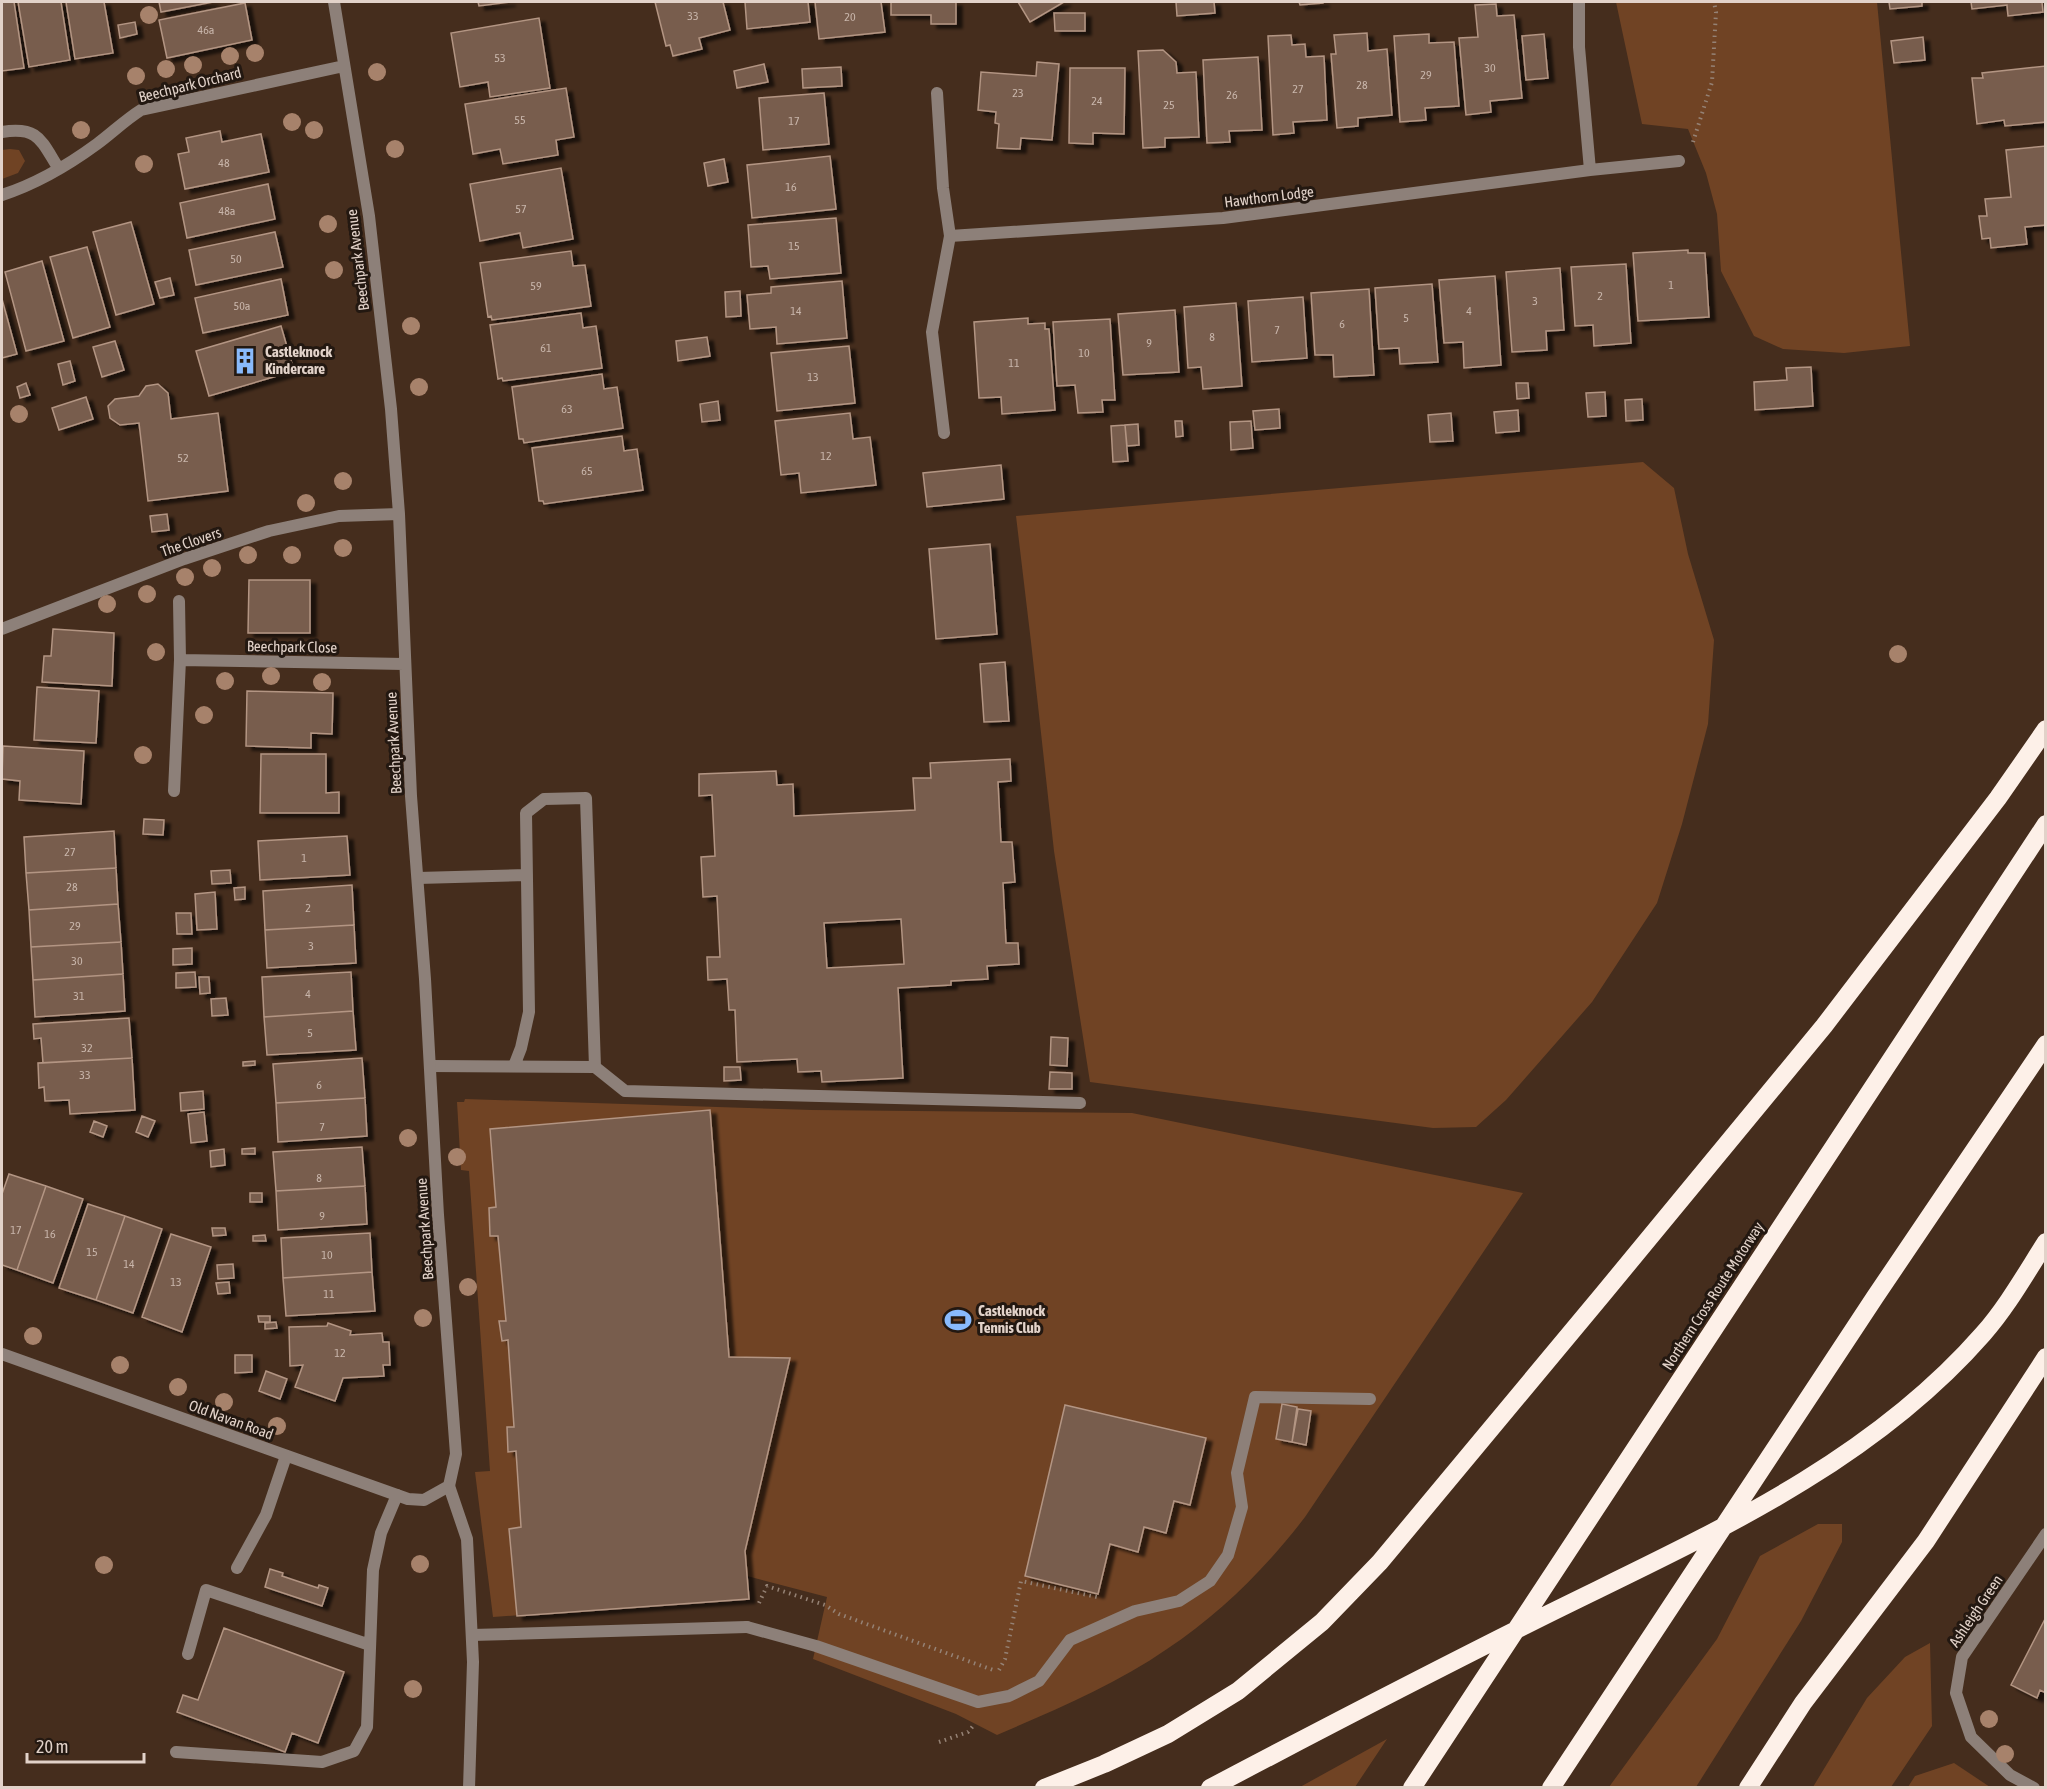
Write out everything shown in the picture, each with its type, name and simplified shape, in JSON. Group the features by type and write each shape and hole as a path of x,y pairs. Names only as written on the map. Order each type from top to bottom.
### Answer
{"highway":[{"path":"1044,1788 1104,1764 1168,1734 1238,1691 1322,1622 1380,1562 1824,1026 1998,798 2046,729"},
{"name":"Northern Cross Route Motorway","path":"1412,1788 2046,824"},
{"path":"1551,1788 1875,1297 2046,1044"},
{"path":"1210,1788 1311,1734 1763,1505 1809,1479 1895,1417 1984,1334 2046,1242"},
{"path":"1748,1788 1803,1703 1926,1541 2046,1357"}],"street":[{"name":"Beechpark Avenue","path":"334,2 369,216 391,409 399,514 404,664 439,1224 456,1454 448,1486"},
{"path":"1579,2 1579,47 1590,170"},
{"name":"Beechpark Orchard","path":"2,195 26,188 59,169 98,144 141,110 344,66"},
{"path":"937,93 943,188 950,236 932,332 945,433"},
{"path":"2,132 26,130 37,136 59,169"},
{"name":"Hawthorn Lodge","path":"950,236 1223,218 1590,170 1678,161"},
{"name":"The Clovers","path":"2,629 184,559 269,531 339,516 399,514"},
{"path":"174,791 180,660 179,601"},
{"name":"Beechpark Close","path":"180,660 404,664"},
{"path":"514,1066 530,1012 526,813 544,799 586,798 595,1067"},
{"path":"418,878 527,875"},
{"path":"430,1066 595,1067 625,1091 1080,1103"},
{"name":"Old Navan Road","path":"2,1354 408,1499 424,1500 448,1486"},
{"path":"472,1635 747,1627 816,1646 978,1702 1009,1696 1039,1681 1070,1640 1135,1611 1179,1601 1210,1581 1228,1555 1242,1507 1237,1473 1255,1397 1370,1399"},
{"path":"237,1568 266,1515 286,1456"},
{"path":"448,1486 467,1539 472,1635 469,1788"},
{"path":"176,1752 322,1762 354,1751 367,1727 373,1570 376,1549 397,1495"},
{"name":"Ashleigh Green","path":"2034,1788 2010,1775 1971,1737 1956,1693 1962,1657 2046,1534"},
{"path":"188,1654 206,1590 370,1645"}],"path":[{"path":"1678,161 1689,154 1712,82 1716,12 1714,2"},
{"path":"747,1627 768,1586 825,1605 839,1614 998,1672 1005,1659 1021,1581 1103,1599"},
{"path":"939,1742 968,1732 977,1721"}],"shaded area":[{"path":"1616,2 1877,2 1910,346 1844,353 1783,349 1754,336 1721,271 1717,214 1706,173 1688,129 1642,124"},
{"path":"2,150 19,150 25,161 18,173 2,179"},
{"path":"1643,462 1674,488 1688,554 1714,640 1708,724 1682,824 1657,903 1592,1002 1506,1100 1476,1127 1433,1128 1090,1082 1054,851 1016,516"},
{"name":"Castleknock Tennis Club","path":"465,1099 812,1110 1132,1113 1523,1193 1305,1517 1259,1572 1206,1621 1147,1662 1084,1696 997,1735 956,1714 813,1659 827,1597 747,1576 749,1599 493,1617 475,1472 490,1471 469,1171 461,1170 457,1102 464,1102"},
{"path":"1818,1524 1842,1524 1842,1542 1801,1621 1696,1787 1609,1787 1717,1639 1760,1556"},
{"path":"1930,1643 1932,1726 1891,1787 1813,1787 1867,1698 1905,1657"},
{"path":"1387,1739 1355,1787 1300,1787"},
{"path":"1954,1763 1990,1787 1908,1787 1915,1776"}],"building":[{"path":"2,2 14,2 24,68 2,71"},
{"path":"18,2 61,2 70,60 29,67"},
{"path":"66,2 104,2 113,53 75,59"},
{"path":"159,2 213,2 161,12"},
{"path":"478,2 510,2 479,6"},
{"path":"655,2 723,2 730,30 699,38 702,49 673,56 670,45 666,46"},
{"path":"745,2 808,2 810,22 747,29"},
{"path":"815,2 881,2 885,32 819,39"},
{"path":"891,2 956,2 956,24 931,24 931,15 891,15"},
{"path":"1018,2 1064,2 1030,22"},
{"path":"1176,2 1214,2 1215,13 1177,16"},
{"path":"1299,2 1323,2 1323,3 1300,5"},
{"path":"1889,2 1922,2 1922,6 1890,9"},
{"path":"1971,2 2042,2 2043,12 2008,16 2007,5 1972,9"},
{"path":"245,3 252,40 167,58 159,20"},
{"path":"1496,4 1497,16 1514,15 1522,98 1490,101 1491,112 1466,115 1459,38 1478,37 1475,5"},
{"path":"1054,13 1085,13 1085,31 1055,31"},
{"path":"539,18 550,88 490,97 488,82 460,87 451,33"},
{"path":"135,22 137,34 120,38 118,25"},
{"path":"1367,33 1368,51 1387,49 1392,115 1358,118 1358,126 1337,128 1331,54 1336,54 1334,35"},
{"path":"1429,34 1429,43 1454,42 1459,106 1425,108 1426,120 1400,122 1394,36"},
{"path":"1544,34 1548,78 1526,80 1522,36"},
{"path":"1291,35 1292,45 1305,44 1306,57 1324,56 1327,120 1293,122 1294,133 1273,135 1268,36"},
{"path":"1923,37 1925,60 1894,63 1891,41"},
{"path":"1163,50 1176,62 1177,73 1196,72 1199,137 1165,138 1165,147 1143,148 1138,51"},
{"path":"1258,57 1262,130 1229,131 1230,142 1207,143 1203,60"},
{"path":"1037,62 1059,64 1052,140 1021,138 1020,149 997,148 999,124 995,123 996,112 978,110 981,72 1036,76"},
{"path":"764,64 768,82 737,88 734,71"},
{"path":"2046,66 2046,122 2005,126 2004,120 1977,124 1972,78 1983,78 1982,73"},
{"path":"841,67 842,86 803,88 802,69"},
{"path":"1070,68 1125,68 1124,134 1093,133 1093,144 1069,143"},
{"path":"566,88 574,137 556,140 558,155 503,164 500,149 473,154 465,104"},
{"path":"824,93 829,144 763,150 759,98"},
{"path":"220,131 222,142 261,134 269,172 185,189 178,154 189,152 186,138"},
{"path":"2046,146 2046,225 2025,227 2027,244 1991,248 1990,238 1982,239 1979,216 1987,216 1985,199 2011,197 2006,150"},
{"path":"830,156 836,209 752,218 747,165"},
{"path":"724,159 728,182 708,186 704,163"},
{"path":"561,168 573,239 523,248 520,233 480,241 470,184"},
{"path":"268,184 275,219 187,238 180,203"},
{"path":"836,218 841,273 770,279 768,266 751,267 748,225"},
{"path":"131,222 154,304 116,315 93,232"},
{"path":"275,232 283,267 196,285 189,250"},
{"path":"87,247 110,327 73,338 50,257"},
{"path":"1688,250 1688,253 1705,253 1709,317 1638,321 1633,253"},
{"path":"571,251 573,266 585,265 591,306 492,320 491,316 488,317 480,263"},
{"path":"42,261 64,341 26,351 5,272"},
{"path":"1626,264 1631,343 1594,346 1593,325 1575,326 1571,267"},
{"path":"1560,268 1564,330 1546,331 1547,350 1512,352 1506,272"},
{"path":"1495,276 1501,365 1464,368 1463,342 1444,343 1439,280"},
{"path":"170,278 174,295 160,298 155,282"},
{"path":"281,279 288,315 203,333 195,298"},
{"path":"842,281 847,338 777,344 776,327 750,329 747,295 771,293 771,287"},
{"path":"1432,284 1438,362 1400,364 1399,348 1379,349 1375,288"},
{"path":"1369,289 1374,375 1334,377 1333,355 1315,355 1311,293"},
{"path":"740,291 741,316 726,317 725,292"},
{"path":"1303,297 1307,358 1252,362 1248,301"},
{"path":"2,299 17,354 2,358"},
{"path":"1236,303 1242,386 1203,389 1201,367 1188,368 1184,307"},
{"path":"1175,310 1179,372 1123,375 1118,314"},
{"path":"581,313 583,328 596,326 602,368 503,381 502,378 498,379 490,325"},
{"path":"1028,318 1028,324 1045,323 1045,329 1049,329 1055,410 1002,414 1001,397 979,398 974,322"},
{"path":"1110,319 1115,400 1102,400 1103,412 1078,413 1075,385 1057,386 1053,322"},
{"name":"Castleknock Kindercare","path":"281,326 294,371 209,396 196,351"},
{"path":"707,337 710,356 678,361 676,341"},
{"path":"115,341 124,370 102,377 93,347"},
{"path":"849,346 855,403 777,411 771,353"},
{"path":"70,361 75,381 63,385 58,364"},
{"path":"1811,367 1813,406 1755,410 1754,382 1787,380 1786,368"},
{"path":"602,374 604,389 617,387 623,428 524,443 523,439 519,439 512,387"},
{"path":"26,383 30,395 20,398 17,387"},
{"path":"1516,383 1528,383 1529,398 1517,399"},
{"path":"158,384 168,393 171,419 218,413 228,491 148,501 139,423 120,425 110,418 108,406 115,399 139,396 146,386"},
{"path":"1605,392 1606,416 1588,417 1586,393"},
{"path":"86,397 93,419 59,430 52,408"},
{"path":"1642,399 1643,420 1626,421 1625,400"},
{"path":"718,401 720,420 702,422 700,404"},
{"path":"1279,409 1280,428 1255,430 1253,411"},
{"path":"1518,410 1519,431 1496,433 1494,412"},
{"path":"850,413 853,439 870,437 876,485 801,493 799,473 781,475 775,421"},
{"path":"1451,413 1453,441 1430,442 1428,415"},
{"path":"1175,421 1182,421 1183,436 1176,437"},
{"path":"1251,421 1253,448 1231,450 1230,422"},
{"path":"1138,424 1139,445 1127,446 1125,425"},
{"path":"1125,425 1128,461 1113,462 1111,426"},
{"path":"622,436 624,451 637,449 643,490 544,504 543,501 539,501 532,448"},
{"path":"1001,465 1004,499 927,507 923,473"},
{"path":"167,514 169,530 152,532 150,516"},
{"path":"990,544 997,634 936,639 929,549"},
{"path":"249,580 310,580 310,633 248,633"},
{"path":"53,629 114,633 112,686 42,682 44,656 51,656"},
{"path":"1005,662 1009,721 984,722 980,664"},
{"path":"37,687 99,691 96,743 34,740"},
{"path":"247,691 333,693 332,734 311,733 311,748 246,746"},
{"path":"3,746 84,751 81,804 19,800 20,781 2,779"},
{"path":"261,754 326,754 326,793 339,792 339,813 260,813"},
{"path":"1010,759 1011,781 998,782 1001,842 1012,842 1015,882 1003,883 1006,943 1018,943 1019,964 987,966 988,979 951,981 951,985 898,988 903,1078 822,1082 821,1071 798,1072 797,1059 737,1062 735,1010 729,1010 727,979 708,980 707,957 720,957 717,896 703,897 701,857 715,856 712,795 699,796 699,774 776,771 777,785 793,784 794,816 915,810 913,778 931,778 930,763","holes":["901,919 904,964 827,968 824,923"]},
{"path":"144,819 164,820 163,835 143,834"},
{"path":"114,831 116,868 26,873 24,837"},
{"path":"347,836 350,875 260,880 258,841"},
{"path":"116,868 118,904 29,910 26,873"},
{"path":"230,870 231,883 212,884 211,871"},
{"path":"352,885 354,925 265,930 263,891"},
{"path":"245,887 245,899 235,900 234,888"},
{"path":"215,892 217,929 197,930 195,894"},
{"path":"118,904 121,942 31,947 29,910"},
{"path":"176,913 191,913 192,934 177,934"},
{"path":"354,925 356,963 267,968 265,930"},
{"path":"121,942 123,974 33,980 31,947"},
{"path":"192,948 192,964 173,965 173,949"},
{"path":"195,972 196,987 176,988 176,973"},
{"path":"351,972 353,1011 264,1017 262,977"},
{"path":"123,974 125,1011 35,1017 33,980"},
{"path":"199,977 209,977 210,993 200,994"},
{"path":"226,998 228,1015 212,1016 211,999"},
{"path":"353,1011 356,1050 267,1055 264,1017"},
{"path":"129,1018 132,1058 43,1063 41,1038 34,1039 33,1024"},
{"path":"1051,1037 1068,1038 1067,1066 1050,1065"},
{"path":"132,1058 135,1110 70,1114 69,1100 45,1101 44,1087 39,1088 38,1063"},
{"path":"362,1058 365,1098 276,1103 273,1064"},
{"path":"255,1061 255,1065 243,1066 243,1062"},
{"path":"724,1067 740,1067 741,1080 724,1081"},
{"path":"1050,1072 1072,1073 1072,1089 1049,1089"},
{"path":"203,1091 204,1109 181,1111 180,1093"},
{"path":"365,1098 367,1136 278,1142 276,1103"},
{"path":"710,1110 729,1357 790,1358 745,1551 749,1599 517,1616 509,1529 521,1527 516,1451 508,1452 507,1427 514,1427 508,1340 502,1341 499,1321 506,1321 498,1236 490,1236 489,1208 496,1207 490,1129"},
{"path":"204,1112 207,1141 191,1143 188,1114"},
{"path":"142,1116 155,1121 148,1137 136,1132"},
{"path":"94,1121 107,1126 103,1137 90,1132"},
{"path":"362,1147 365,1186 276,1191 273,1152"},
{"path":"255,1148 255,1154 242,1154 242,1149"},
{"path":"224,1149 225,1165 211,1167 210,1151"},
{"path":"9,1174 46,1186 17,1270 2,1265 2,1194"},
{"path":"46,1186 83,1199 53,1283 17,1270"},
{"path":"365,1186 367,1224 278,1230 276,1191"},
{"path":"250,1193 262,1193 262,1202 250,1202"},
{"path":"88,1204 125,1216 96,1300 59,1288"},
{"path":"125,1216 162,1229 133,1313 96,1300"},
{"path":"212,1228 225,1228 226,1235 213,1236"},
{"path":"370,1233 372,1272 283,1278 281,1238"},
{"path":"171,1234 211,1247 182,1332 142,1317"},
{"path":"265,1235 266,1241 253,1241 253,1236"},
{"path":"233,1264 234,1278 218,1279 217,1265"},
{"path":"372,1272 375,1311 286,1316 283,1278"},
{"path":"229,1282 230,1293 218,1294 216,1283"},
{"path":"258,1316 270,1316 270,1322 259,1322"},
{"path":"276,1322 277,1328 265,1329 265,1323"},
{"path":"328,1323 351,1331 350,1335 382,1333 383,1342 389,1342 390,1365 383,1365 384,1376 343,1378 335,1401 295,1387 303,1365 290,1366 289,1327 327,1326"},
{"path":"235,1355 252,1355 252,1372 235,1373"},
{"path":"266,1371 287,1379 280,1399 259,1391"},
{"path":"1282,1404 1297,1407 1292,1442 1276,1439"},
{"path":"1065,1405 1206,1438 1190,1505 1174,1501 1166,1533 1144,1527 1138,1552 1110,1544 1098,1594 1025,1576"},
{"path":"1298,1409 1311,1411 1306,1445 1292,1442"},
{"path":"270,1569 283,1573 282,1576 318,1588 319,1585 328,1588 322,1606 265,1587"},
{"path":"2046,1617 2046,1693 2040,1690 2037,1698 2011,1685"},
{"path":"224,1628 344,1672 318,1743 292,1733 285,1752 177,1712 183,1695 198,1700"}],"place":[{"name":"Castleknock Kindercare","path":"245,361"},
{"name":"Castleknock Tennis Club","path":"958,1320"}]}
